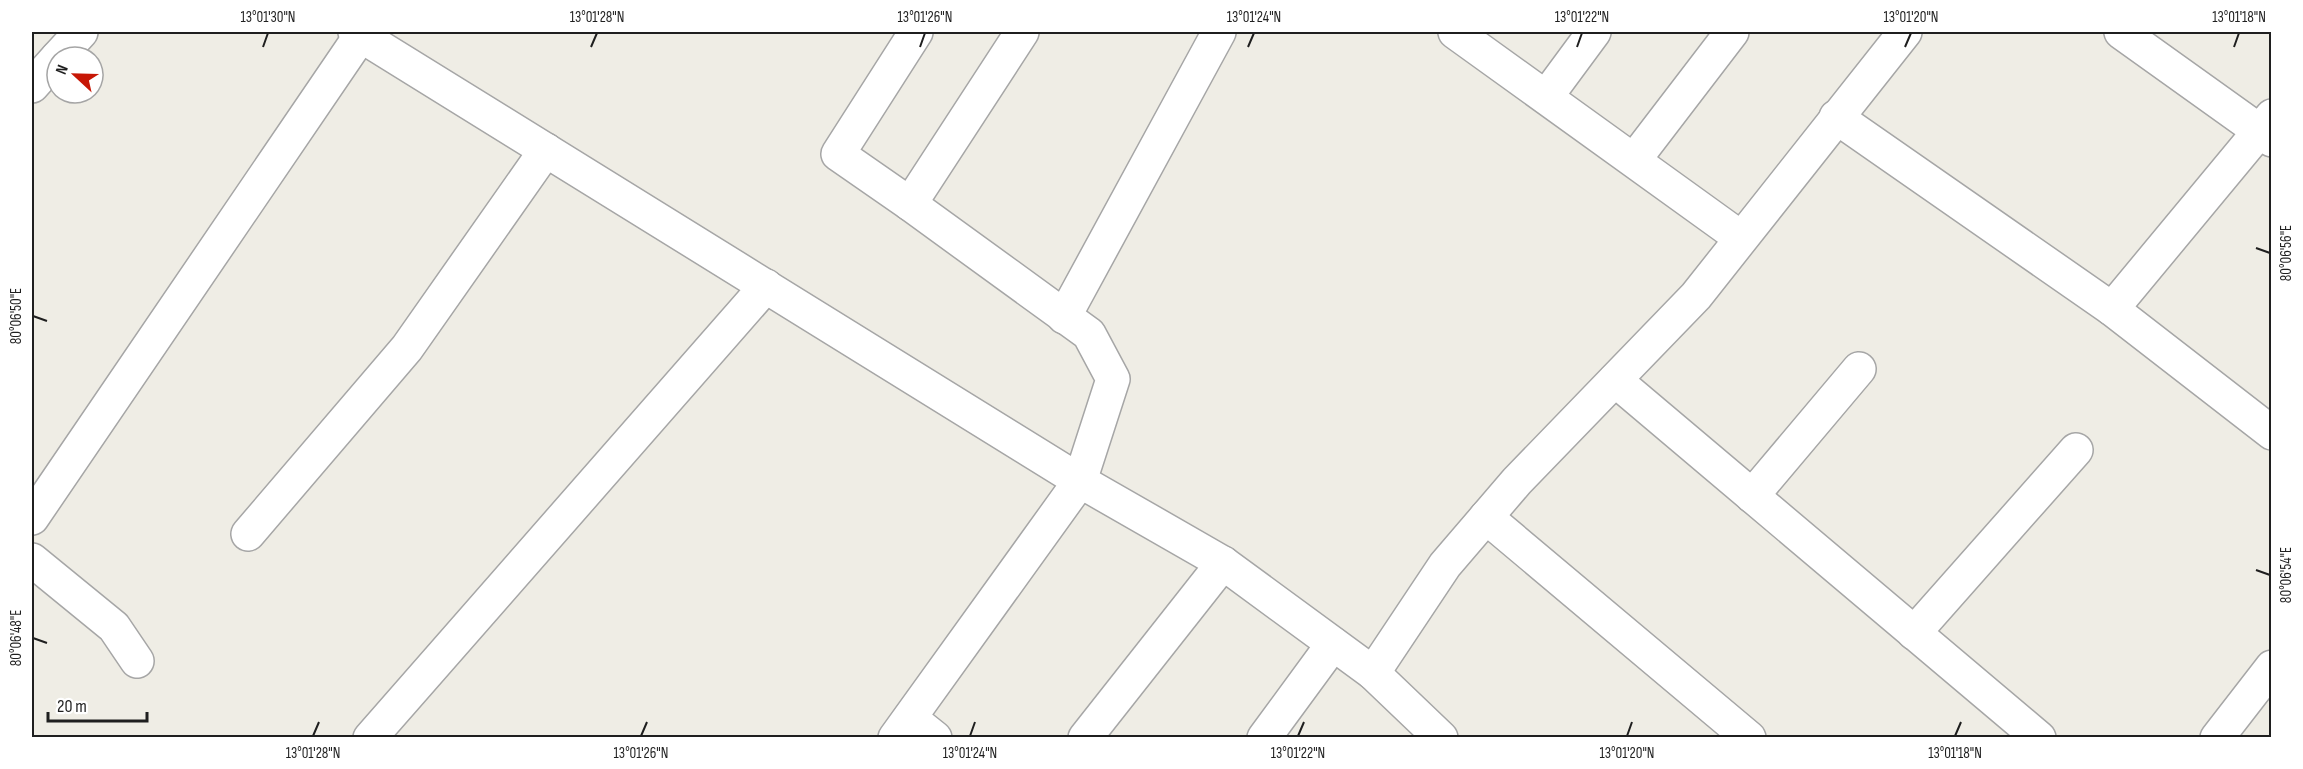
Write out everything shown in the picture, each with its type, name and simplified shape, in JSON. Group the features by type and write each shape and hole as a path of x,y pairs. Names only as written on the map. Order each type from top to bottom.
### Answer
{"street":[{"path":"69,45 81,32"},
{"path":"913,731 1080,481 1113,379 1089,334 838,154 916,32"},
{"path":"910,204 1022,32"},
{"path":"1064,316 1219,32"},
{"path":"1456,32 1741,238"},
{"path":"1546,97 1594,32"},
{"path":"1634,160 1732,32"},
{"path":"1373,673 1445,566 1517,481 1696,296 1905,32"},
{"path":"2112,309 2267,129 2121,32"},
{"path":"32,518 358,33 1080,481 1223,563 1373,673 1442,738"},
{"path":"32,86 45,71"},
{"path":"1836,117 2112,309 2271,433"},
{"path":"248,534 407,348 546,150"},
{"path":"370,738 766,286"},
{"path":"1752,496 1859,369"},
{"path":"1615,380 2039,738"},
{"path":"1914,633 2076,450"},
{"path":"1486,517 1749,738"},
{"path":"32,560 114,627 137,661"},
{"path":"1085,738 1223,563"},
{"path":"1264,738 1333,644"},
{"path":"2217,738 2271,667"}]}
